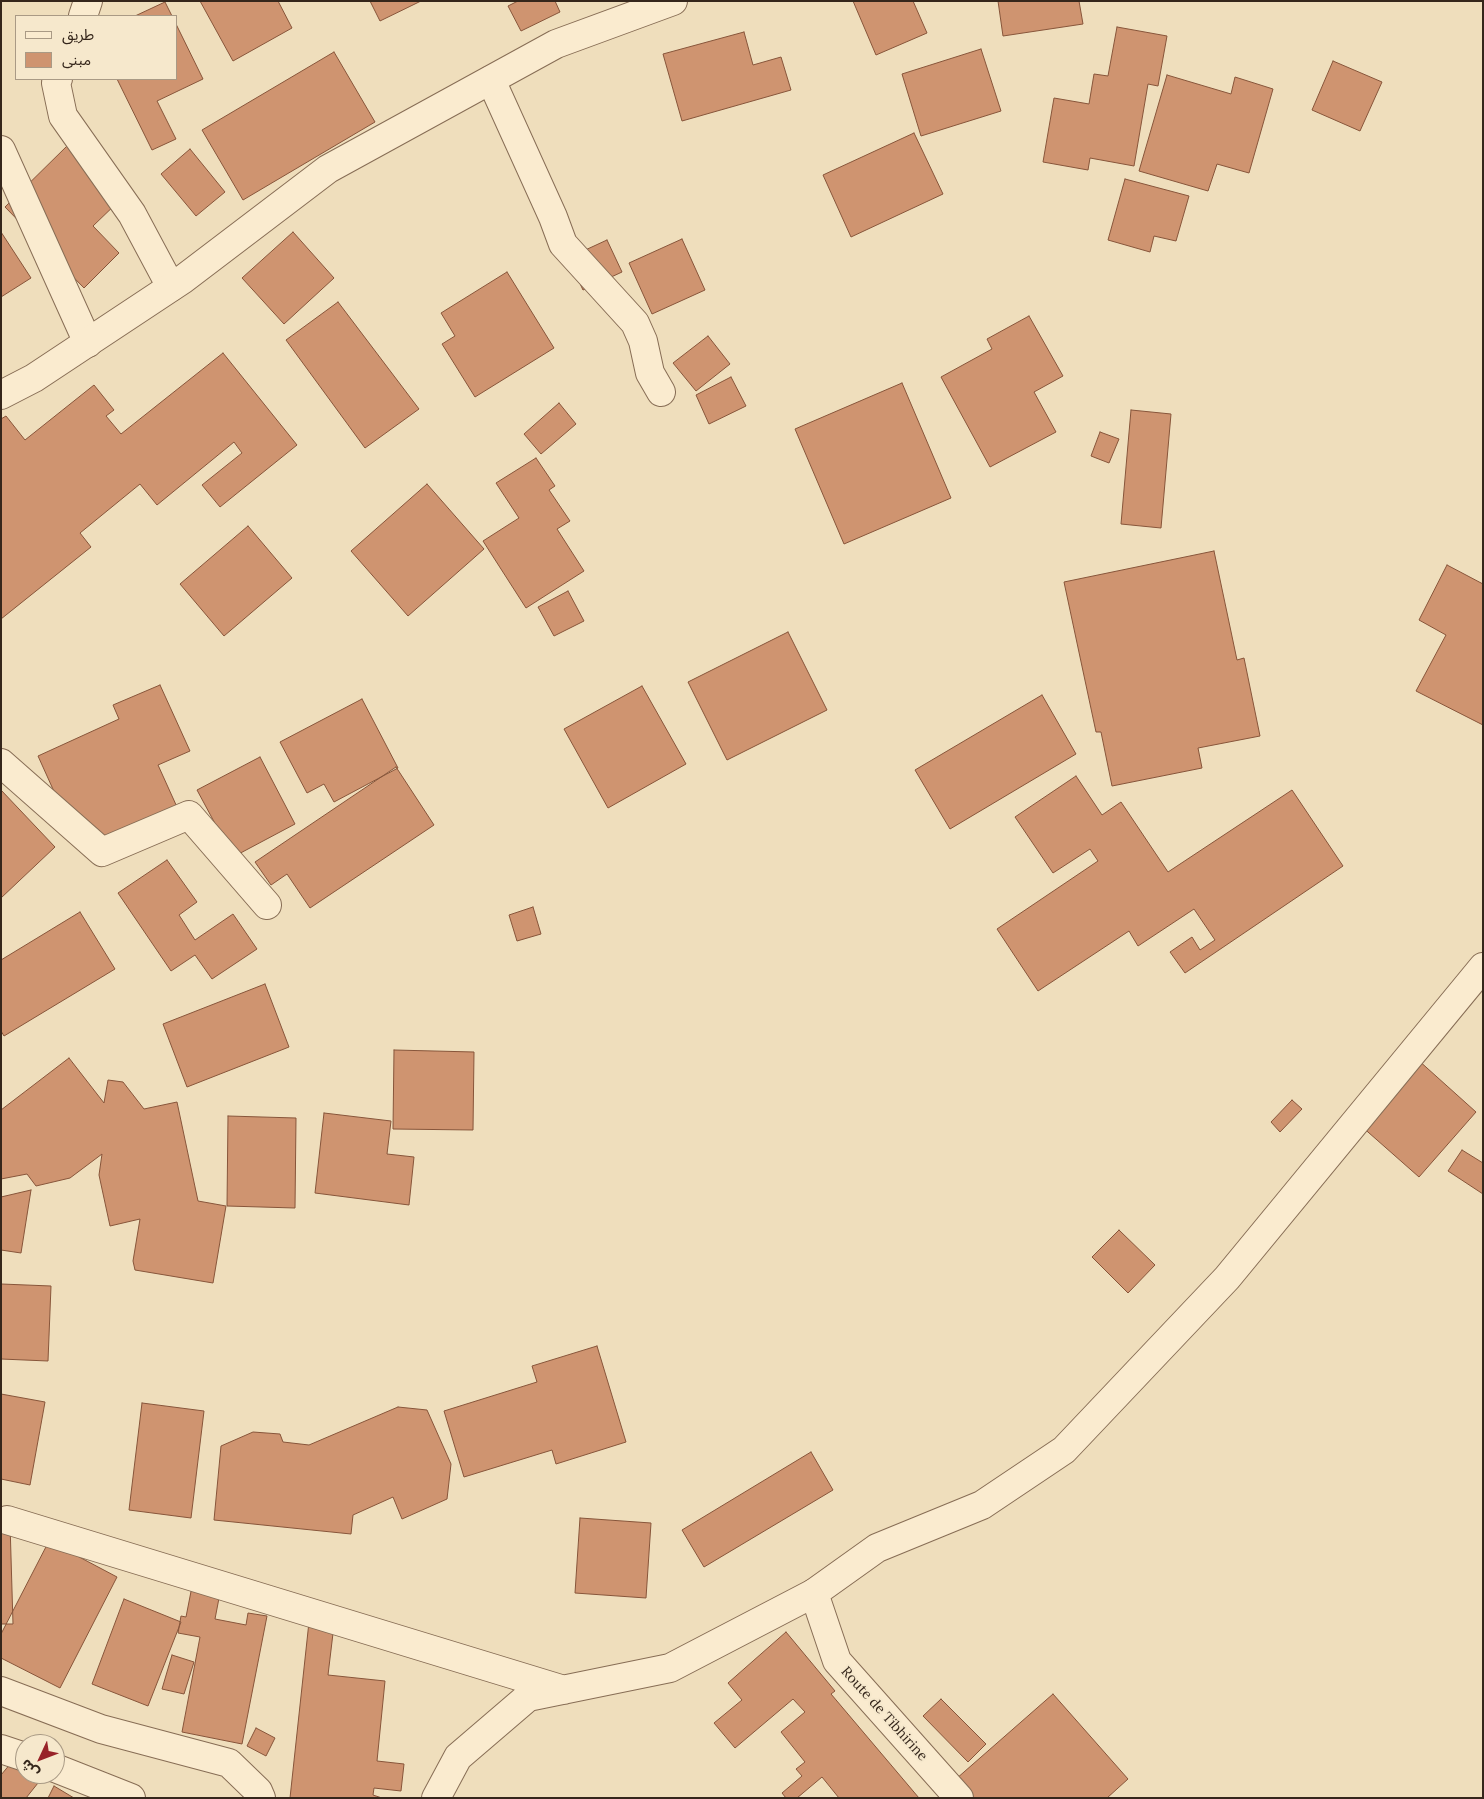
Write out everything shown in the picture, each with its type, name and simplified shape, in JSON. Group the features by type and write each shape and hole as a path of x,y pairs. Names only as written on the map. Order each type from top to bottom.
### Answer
{"street":[{"path":"83,15 88,1"},
{"path":"1,394 34,378 171,287 328,169 556,44 673,1"},
{"path":"58,80 56,83 63,116 132,214 171,287"},
{"path":"491,80 553,217 563,244 635,323 643,341 650,373 661,392"},
{"path":"1,150 88,342"},
{"path":"1,763 102,852 189,815 267,905"},
{"path":"436,1798 458,1757 528,1697 670,1668 814,1593 877,1548 982,1505 1064,1450 1227,1278 1483,967"},
{"path":"7,1520 564,1690"},
{"name":"Route de Tibhirine","path":"814,1593 837,1661 959,1798"},
{"path":"1,1691 102,1729 229,1763 258,1791 261,1798"},
{"path":"1,1749 15,1754"},
{"path":"65,1772 131,1798"}],"building":[{"path":"200,1 278,1 292,28 233,61"},
{"path":"370,1 421,1 380,21"},
{"path":"518,1 555,1 560,12 521,31 508,6"},
{"path":"853,1 913,1 927,33 876,55"},
{"path":"998,1 1079,1 1083,24 1003,36"},
{"path":"165,2 172,15 137,15"},
{"path":"1117,27 1167,36 1158,86 1148,84 1134,166 1090,158 1088,170 1043,162 1054,98 1089,104 1094,74 1108,76"},
{"path":"178,28 203,79 157,101 176,139 152,150 117,80 178,80"},
{"path":"744,32 753,65 781,57 791,90 682,121 663,54"},
{"path":"981,49 1001,111 921,136 902,74"},
{"path":"334,52 375,122 243,200 202,130"},
{"path":"1333,61 1382,82 1360,131 1312,110"},
{"path":"1167,75 1231,94 1235,77 1273,89 1249,173 1217,164 1208,191 1139,171"},
{"path":"914,133 943,194 851,237 823,175"},
{"path":"67,146 120,200 93,226 119,253 84,288 5,207"},
{"path":"190,149 225,192 196,216 161,174"},
{"path":"1125,179 1189,196 1176,241 1154,236 1150,252 1108,240"},
{"path":"1,232 31,278 1,297"},
{"path":"293,232 334,278 284,324 242,278"},
{"path":"682,239 705,290 652,314 629,263"},
{"path":"607,240 622,272 583,290 568,258"},
{"path":"507,272 554,348 475,397 442,344 455,336 441,313"},
{"path":"338,302 419,409 365,448 286,340"},
{"path":"1029,316 1063,376 1034,392 1056,432 990,467 941,377 992,349 987,339"},
{"path":"708,336 730,364 696,391 673,363"},
{"path":"223,353 297,445 220,507 202,485 242,453 234,442 157,505 140,484 80,533 91,547 1,619 1,419 6,416 25,440 94,385 114,410 106,416 121,434"},
{"path":"731,377 746,406 709,424 696,395"},
{"path":"902,383 951,498 844,544 795,429"},
{"path":"559,403 576,424 541,454 524,434"},
{"path":"1131,410 1171,414 1161,528 1121,524"},
{"path":"1100,432 1119,439 1109,463 1091,456"},
{"path":"536,458 555,486 549,490 570,521 557,529 584,571 526,608 483,541 519,518 496,483"},
{"path":"427,484 484,549 408,616 351,551"},
{"path":"248,526 292,578 224,636 180,584"},
{"path":"1214,551 1237,660 1244,658 1260,736 1198,748 1202,768 1112,786 1101,732 1096,732 1064,582"},
{"path":"1447,565 1483,584 1483,725 1416,691 1446,635 1419,620"},
{"path":"568,591 584,621 554,636 538,607"},
{"path":"788,632 827,710 727,760 688,682"},
{"path":"160,685 190,751 158,765 177,807 80,849 38,756 119,719 113,705"},
{"path":"642,686 686,764 608,808 564,729"},
{"path":"1042,695 1076,754 950,829 915,770"},
{"path":"362,699 398,768 334,802 324,784 307,793 280,742"},
{"path":"260,757 295,824 233,857 197,790"},
{"path":"396,767 434,825 310,908 287,874 271,885 255,862"},
{"path":"1076,776 1102,815 1121,802 1168,872 1292,790 1343,866 1185,973 1170,952 1192,937 1200,950 1215,940 1194,909 1138,946 1129,931 1038,991 997,929 1098,861 1090,849 1053,873 1015,817"},
{"path":"1,790 55,847 1,898"},
{"path":"167,860 197,902 179,915 195,940 233,914 257,949 212,979 195,955 171,971 118,893"},
{"path":"533,907 541,934 517,941 509,915"},
{"path":"80,912 115,969 4,1036 1,1031 1,960"},
{"path":"265,984 289,1047 187,1087 163,1024"},
{"path":"394,1050 474,1052 473,1130 393,1129"},
{"path":"69,1058 104,1103 108,1080 123,1082 144,1109 177,1102 198,1201 226,1206 213,1283 135,1270 133,1261 140,1219 110,1226 99,1175 102,1154 70,1178 36,1186 27,1174 1,1179 1,1110"},
{"path":"1417,1059 1476,1112 1419,1177 1360,1125"},
{"path":"1292,1100 1302,1109 1280,1132 1271,1122"},
{"path":"324,1113 391,1121 387,1154 414,1157 409,1205 315,1193"},
{"path":"228,1116 296,1118 295,1208 227,1206"},
{"path":"1462,1150 1483,1163 1483,1194 1448,1171"},
{"path":"31,1190 21,1253 1,1250 1,1197"},
{"path":"1119,1230 1155,1265 1128,1293 1092,1257"},
{"path":"1,1284 51,1286 48,1361 1,1359"},
{"path":"597,1346 626,1442 556,1464 552,1450 464,1477 444,1411 537,1382 532,1366"},
{"path":"1,1394 45,1402 30,1485 1,1479"},
{"path":"142,1403 204,1411 191,1518 129,1510"},
{"path":"398,1407 427,1410 451,1464 447,1499 402,1519 393,1497 353,1515 351,1534 214,1520 221,1446 253,1432 280,1434 283,1442 309,1445"},
{"path":"811,1452 833,1490 704,1567 682,1530"},
{"path":"580,1518 651,1523 646,1598 575,1593"},
{"path":"10,1523 13,1624 1,1624 1,1524"},
{"path":"49,1541 117,1577 60,1688 1,1658 1,1634"},
{"path":"196,1566 224,1572 215,1619 246,1625 248,1613 267,1616 242,1744 182,1732 200,1637 178,1633 181,1616 186,1617"},
{"path":"124,1599 181,1622 148,1706 92,1684"},
{"path":"309,1622 334,1625 328,1675 385,1681 377,1761 404,1764 401,1791 374,1788 373,1795 382,1798 290,1798"},
{"path":"786,1632 835,1691 831,1694 919,1798 839,1798 822,1777 797,1798 786,1798 782,1793 802,1776 796,1769 805,1762 781,1732 805,1712 793,1699 735,1748 714,1723 742,1700 728,1683"},
{"path":"172,1655 194,1662 184,1694 162,1689"},
{"path":"1053,1694 1128,1779 1107,1798 972,1798 956,1779"},
{"path":"941,1699 986,1744 968,1762 923,1716"},
{"path":"256,1728 275,1738 266,1756 247,1746"},
{"path":"15,1758 15,1784 37,1784 26,1798 1,1798 1,1775"},
{"path":"54,1786 74,1798 48,1798"}]}
